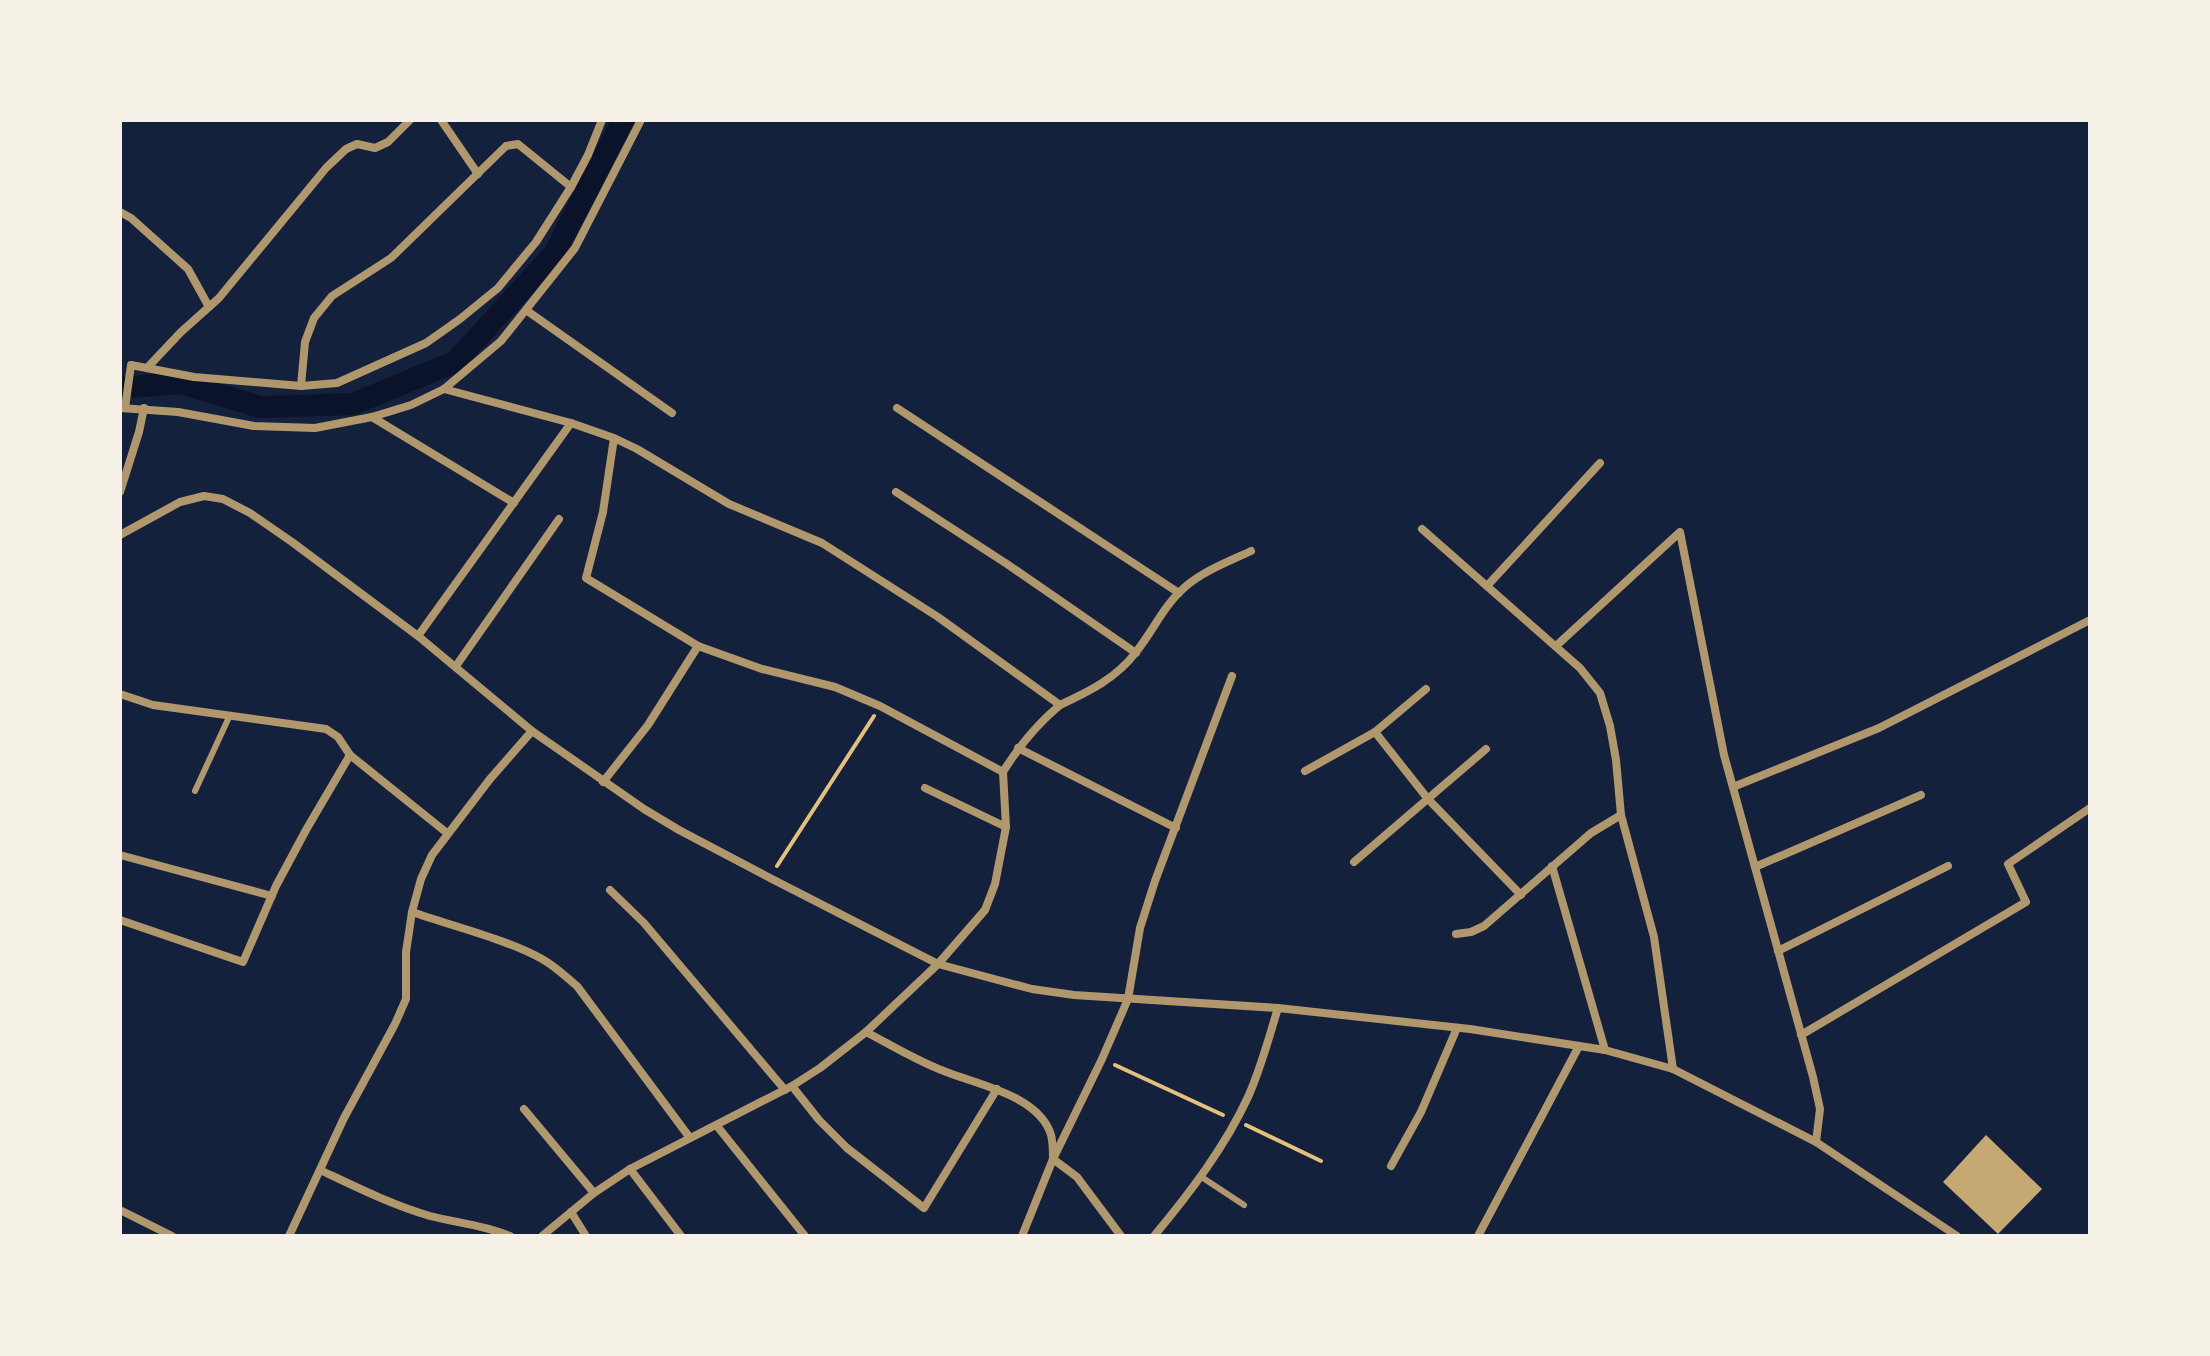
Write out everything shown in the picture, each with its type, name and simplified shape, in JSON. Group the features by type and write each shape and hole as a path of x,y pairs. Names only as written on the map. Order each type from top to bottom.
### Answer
{"street":[{"path":"147,368 219,298 326,168 346,149 357,144 375,148 388,142 410,120"},
{"path":"441,120 478,174"},
{"path":"120,365 130,370 147,368 194,377 292,387 337,383 426,343 498,288 536,242 571,187 602,120"},
{"path":"130,370 124,405 254,426 315,428 372,417 411,405 444,389 501,341 575,248 641,120"},
{"path":"301,386 305,342 314,318 332,296 391,258 506,146 518,144 571,187"},
{"path":"120,212 131,218 188,269 209,307"},
{"path":"526,310 672,413"},
{"path":"444,389 571,423 614,438 729,504 822,543 938,617 1060,705"},
{"path":"120,492 144,408"},
{"path":"897,408 1179,593"},
{"path":"372,417 514,503"},
{"path":"418,636 571,423"},
{"path":"614,438 603,512 586,578 698,646 762,669 835,687 880,706 1003,772"},
{"path":"1487,586 1600,463"},
{"path":"896,492 1136,653"},
{"path":"120,535 180,502 204,496 223,499 250,513 418,636 532,731 603,782 679,830 938,964 1032,989 1128,999 1278,1008 1457,1028 1605,1050 1673,1069 1816,1142 1957,1236"},
{"path":"456,666 559,519"},
{"path":"1422,529 1580,668 1600,693 1614,747 1621,815 1654,937 1673,1069"},
{"path":"1556,646 1680,532 1724,755 1813,1077 1820,1109 1816,1142"},
{"path":"542,1236 594,1193 630,1169 788,1088 843,1052 938,964 985,910 995,884 1006,827 1003,772 1018,748 1038,724 1060,705 1094,690 1120,670 1136,653 1167,606 1186,586 1251,551"},
{"path":"1733,787 1879,728 2090,620"},
{"path":"603,782 648,725 698,646"},
{"path":"1022,1236 1053,1159 1128,999 1140,928 1155,881 1232,676"},
{"path":"1305,771 1375,732 1426,689"},
{"path":"120,694 153,705 326,729 338,737 350,755 447,833"},
{"path":"289,1236 344,1118 406,999 406,952 412,912 421,879 432,855 490,779 532,731"},
{"path":"1375,732 1428,799 1521,895"},
{"path":"1018,748 1176,828"},
{"path":"1354,862 1486,749"},
{"path":"120,920 243,962 306,830 350,755"},
{"path":"925,788 1006,827"},
{"path":"1755,867 1921,795"},
{"path":"1801,1035 2026,902 2008,864 2090,808"},
{"path":"1456,934 1484,926 1591,833 1621,815"},
{"path":"120,855 272,896"},
{"path":"1552,866 1605,1050"},
{"path":"1778,951 1948,866"},
{"path":"610,890 644,923 819,1120 847,1148 924,1208 997,1089"},
{"path":"412,912 519,949 560,972 577,986 690,1138"},
{"path":"1154,1236 1200,1176 1236,1121 1253,1084 1278,1008"},
{"path":"1391,1166 1421,1112 1457,1028"},
{"path":"866,1032 935,1067 997,1089 1025,1104 1039,1116 1050,1133 1053,1159 1077,1177 1121,1236"},
{"path":"1478,1236 1579,1046"},
{"path":"524,1109 594,1193"},
{"path":"717,1126 805,1236"},
{"path":"630,1169 681,1236"},
{"path":"320,1170 385,1201 432,1216 492,1228 510,1236"},
{"path":"120,1210 172,1236"},
{"path":"571,1212 586,1236"}],"lane":[{"path":"195,791 230,715"},
{"path":"1200,1176 1244,1205"}],"path":[{"path":"770,878 880,706"},
{"path":"1102,1059 1321,1161"}],"building":[{"path":"1986,1135 2042,1189 1998,1234 1943,1182"}],"waterway":[{"path":"120,388 181,383 260,407 353,404 455,362 554,254 623,120"}]}
